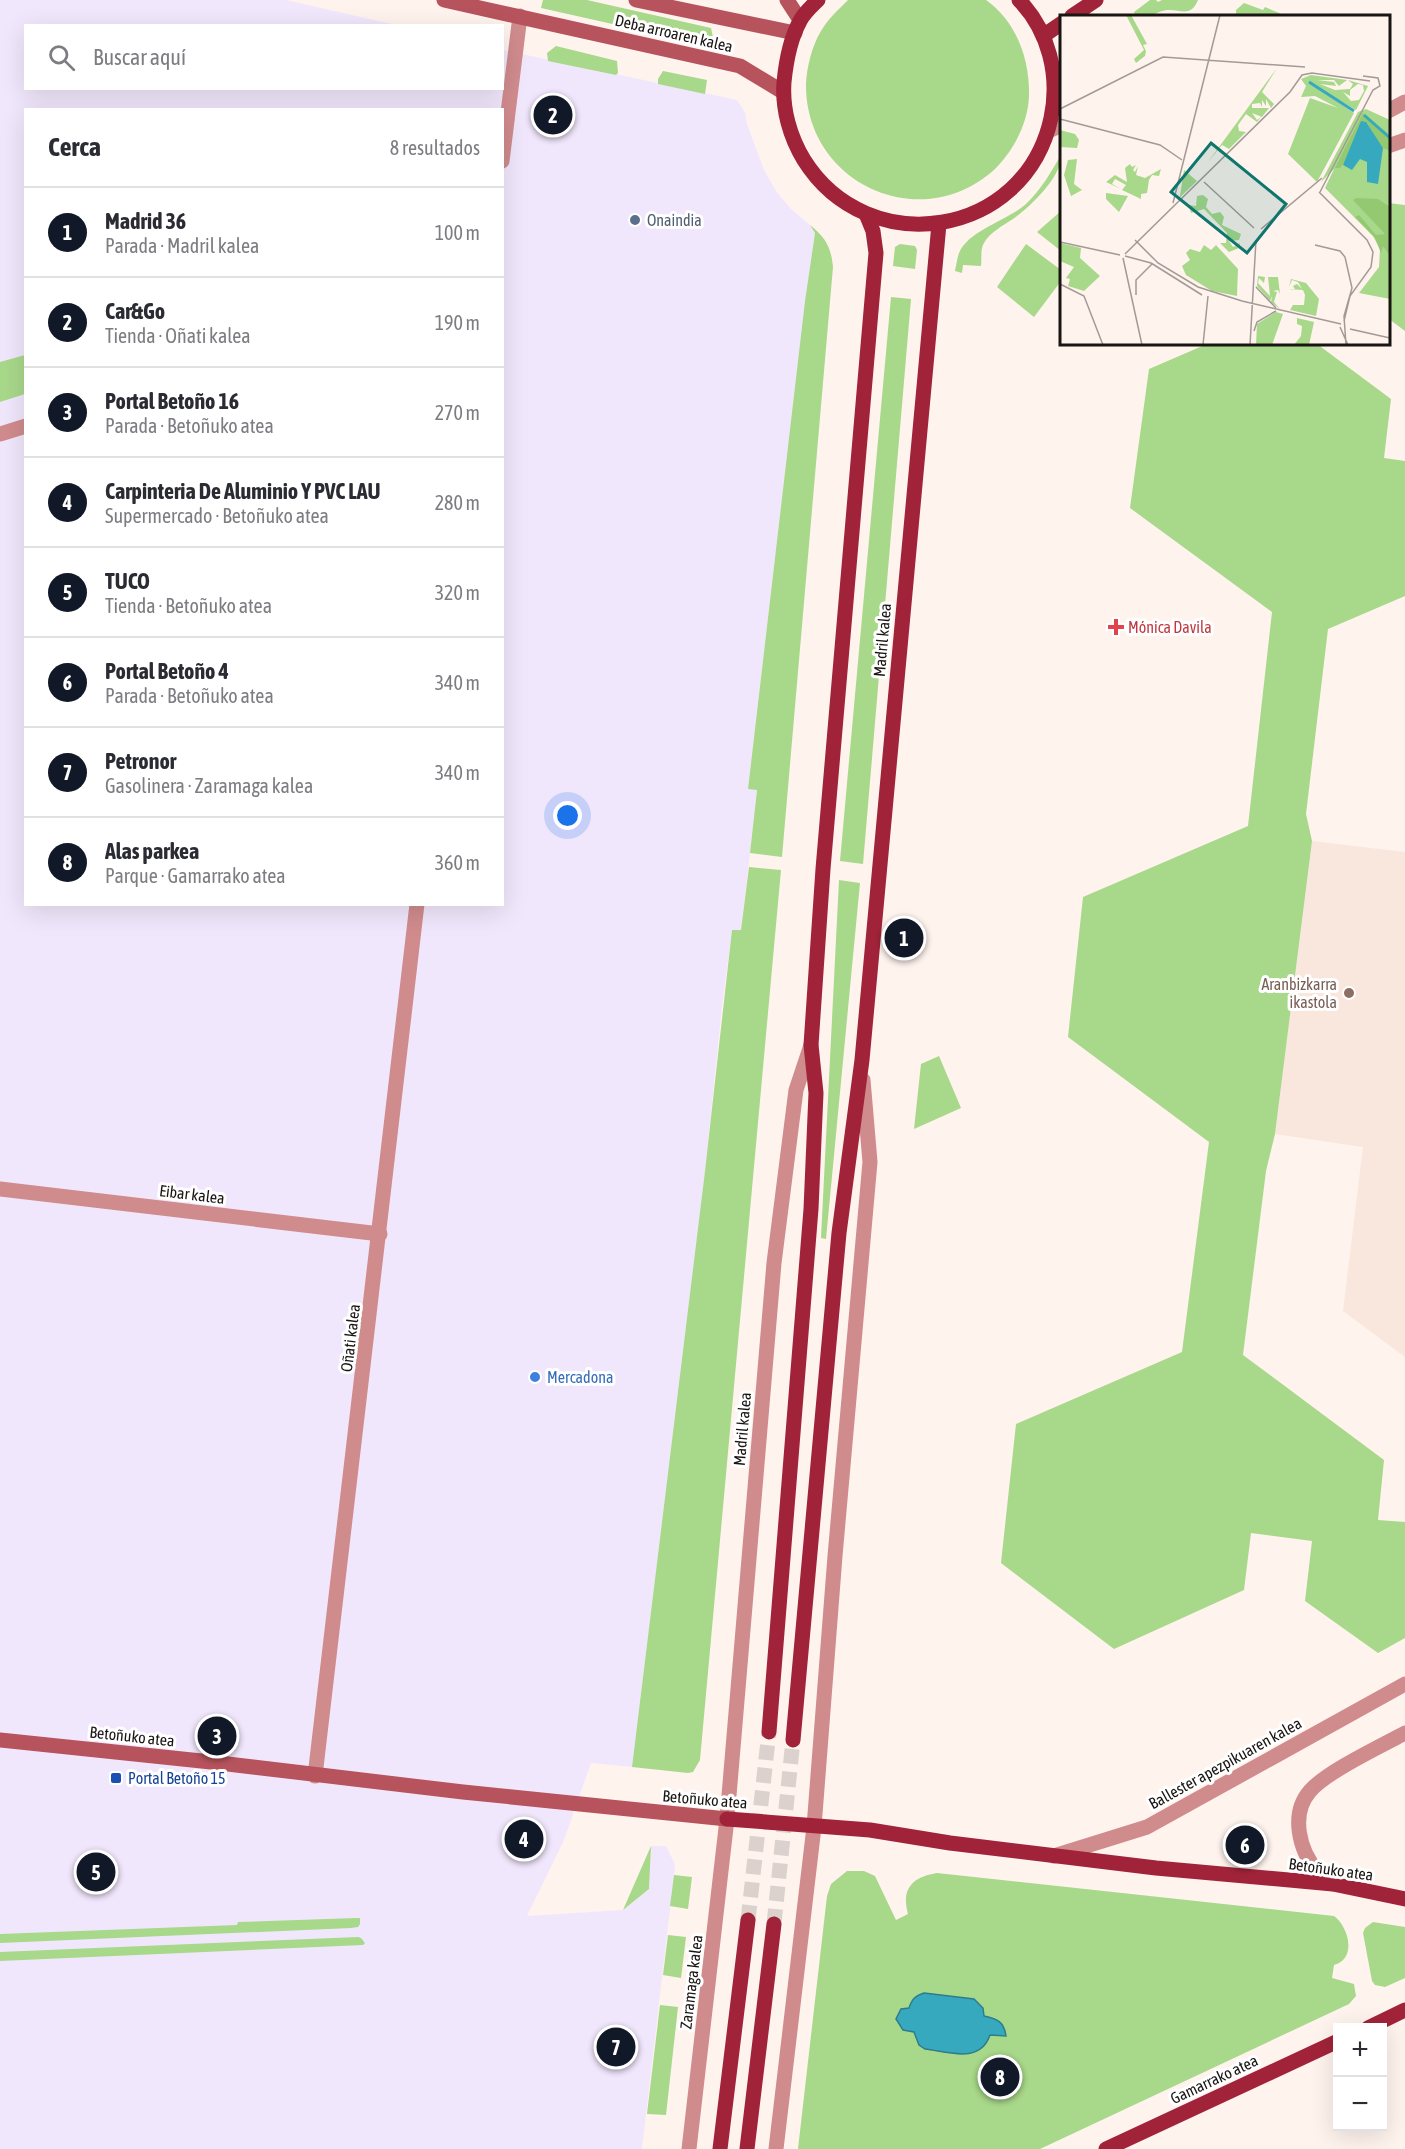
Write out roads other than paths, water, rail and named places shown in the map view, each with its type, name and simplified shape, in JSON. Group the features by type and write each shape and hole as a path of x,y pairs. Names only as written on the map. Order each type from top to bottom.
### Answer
{"main road":[{"name":"Deba arroaren kalea","path":"444,0 740,66 783,92"},
{"name":"Deba arroaren kalea","path":"636,0 798,26"},
{"path":"787,0 798,26"},
{"path":"818,0 798,26 786,62 783,92 787,120 796,147 814,175 837,198 866,214 902,224 939,224 979,211 1007,193 1024,176 1055,128 1053,106 1058,81 1043,36 1019,0"},
{"path":"1074,15 1096,0"},
{"path":"1043,36 1060,24"},
{"name":"Madril kalea","path":"769,1732 812,1209 816,1093 811,1045 835,715 876,253 873,231 866,214"},
{"name":"Madril kalea","path":"793,1740 839,1233 862,1060 939,224"},
{"name":"Betoñuko atea","path":"0,1740 211,1762 315,1776 814,1827 870,1830 1156,1868 1333,1884 1405,1899"},
{"path":"720,2149 748,1920"},
{"path":"747,2149 774,1924"},
{"path":"1378,2023 1405,2010"},
{"name":"Gamarrako atea","path":"1106,2149 1333,2044"}],"street":[{"path":"504,145 520,16"},
{"path":"1390,110 1405,102"},
{"path":"1390,146 1405,140"},
{"path":"0,434 24,427"},
{"name":"Oñati kalea","path":"315,1776 417,906"},
{"name":"Madril kalea","path":"727,1818 774,1263 796,1090 811,1045"},
{"name":"Madril kalea","path":"814,1827 835,1556 870,1162 862,1060"},
{"name":"Eibar kalea","path":"0,1189 380,1234"},
{"name":"Ballester apezpikuaren kalea","path":"1054,1856 1147,1827 1405,1684"},
{"path":"1333,1884 1319,1873 1302,1846 1298,1825 1302,1805 1309,1791 1322,1781 1405,1733"},
{"name":"Zaramaga kalea","path":"689,2149 727,1818"},
{"path":"776,2149 814,1827"}],"water":[{"path":"924,1993 974,1999 983,2008 984,2016 1002,2024 1006,2036 990,2035 979,2050 971,2053 953,2054 925,2049 919,2045 914,2032 903,2030 896,2019 901,2009 909,2008 914,1998"}],"tunnel":[{"path":"748,1920 769,1732"},
{"path":"774,1924 793,1740"}],"place":[{"name":"Car&Go","path":"553,115"},
{"name":"Onaindia","path":"635,220"},
{"name":"Mónica Davila","path":"1116,627"},
{"name":"Madrid 36","path":"904,938"},
{"name":"Aranbizkarra ikastola","path":"1349,993"},
{"name":"Mercadona","path":"535,1377"},
{"name":"Portal Betoño 16","path":"217,1736"},
{"name":"Portal Betoño 15","path":"116,1778"},
{"name":"Carpinteria De Aluminio Y PVC LAU","path":"524,1839"},
{"name":"Portal Betoño 4","path":"1245,1845"},
{"name":"TUCO","path":"96,1872"},
{"name":"Petronor","path":"616,2047"},
{"name":"Alas parkea","path":"1000,2077"}]}
